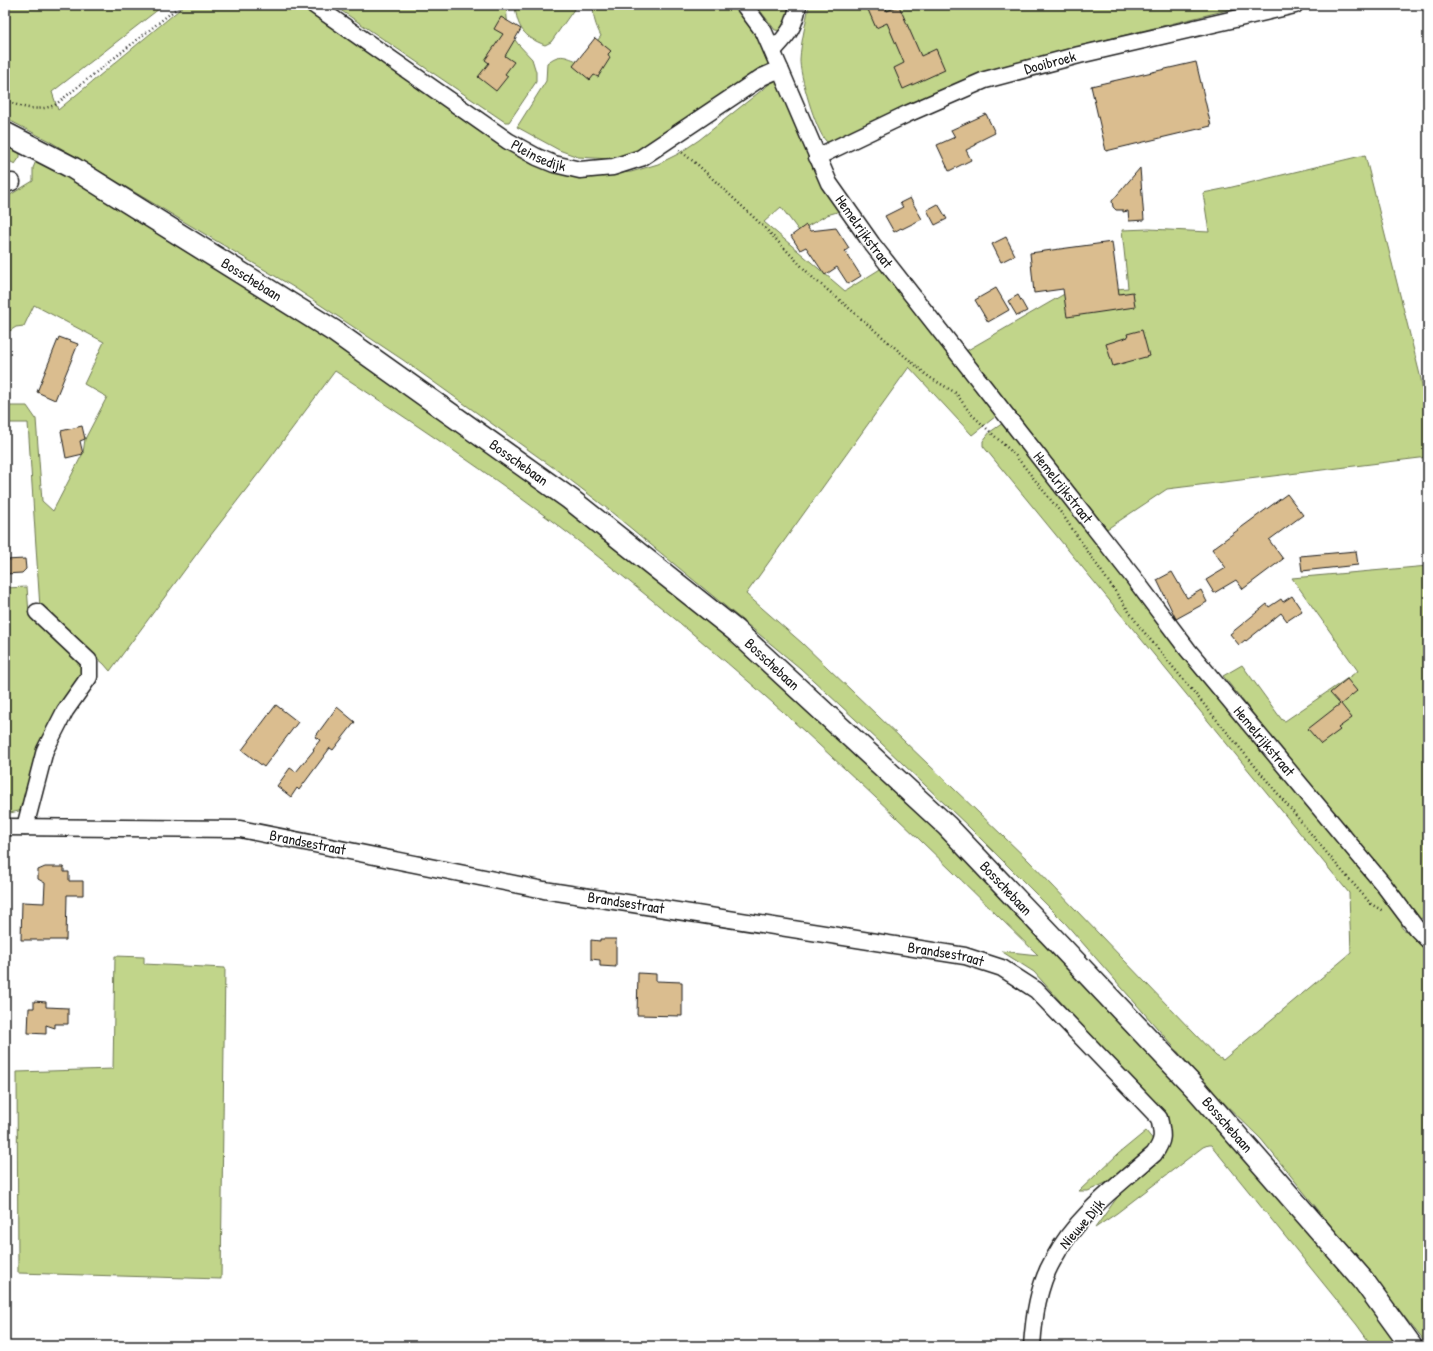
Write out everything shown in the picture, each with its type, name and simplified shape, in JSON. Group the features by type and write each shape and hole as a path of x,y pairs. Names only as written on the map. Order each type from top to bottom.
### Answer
{"main road":[{"name":"Bosschebaan","path":"5,134 72,168 334,331 570,499 735,630 947,826 1198,1090 1363,1280 1411,1346"}],"street":[{"name":"Pleinsedijk","path":"314,5 508,140 536,157 554,164 580,170 613,167 641,158 762,77 780,69"},
{"name":"Hemelrijkstraat","path":"744,5 764,32 829,183 872,244 1133,577 1188,650 1383,884 1416,928 1428,940"},
{"path":"773,51 791,31 798,5"},
{"name":"Dooibroek","path":"817,157 907,114 985,80 1079,55 1295,5"},
{"path":"25,827 45,750 65,711 89,677 89,661 37,612"},
{"name":"Brandsestraat","path":"5,827 240,829 544,890 964,956 1002,968 1036,990 1159,1118 1163,1132 1161,1144"},
{"name":"Nieuwe Dijk","path":"1032,1346 1033,1326 1039,1294 1052,1261 1060,1247 1070,1232 1090,1210 1154,1154 1161,1144"}],"path":[{"path":"5,100 33,110 55,105 181,5"},
{"path":"668,140 698,165 763,226 813,278 929,377 956,393 970,413 1015,456 1062,514 1139,626 1346,876 1371,904 1384,911"}],"green space":[{"path":"5,5 164,5 52,92 58,110 185,5 308,5 523,151 604,174 631,172 658,164 678,154 699,140 782,74 844,210 827,215 799,231 781,207 764,222 845,291 885,266 1000,413 972,435 909,367 746,594 802,643 1029,861 1216,1056 1223,1060 1351,953 1349,893 983,446 983,441 990,432 1006,421 1402,921 1402,928 1428,948 1428,1346 1261,1139 1214,1093 1066,924 970,828 800,668 604,506 565,476 403,360 295,288 49,141 5,118"},
{"path":"333,5 506,5 508,30 518,44 532,59 536,72 536,82 509,122 505,122"},
{"path":"515,5 577,5 551,42 545,45 532,39 523,31 518,20"},
{"path":"594,5 738,5 779,61 652,153 610,159 578,157 559,150 517,127 546,81 547,63 563,56 580,62 601,36 595,21"},
{"path":"756,5 794,5 783,31 775,30"},
{"path":"809,5 1248,5 1064,50 1016,64 831,144 826,141 822,135 813,115 800,66 801,46"},
{"path":"5,138 20,146 20,157 15,164 5,159"},
{"path":"1365,155 1421,379 1428,433 1428,457 1167,489 1107,529 966,351 1066,293 1128,288 1122,230 1149,229 1209,232 1203,193"},
{"path":"36,161 46,161 211,258 601,528 873,762 1268,1174 1403,1346 1372,1346 1357,1325 1211,1145 1203,1147 1095,1228 1119,1195 1162,1153 1160,1113 1034,972 1001,951 1038,955 858,781 754,686 674,618 551,520 444,444 335,371 110,671 40,608 28,423 5,423 5,406 27,406 36,419 42,501 53,511 83,453 85,439 107,397 84,384 104,342 34,305 24,326 16,327 5,334 5,198 33,181 33,168"},
{"path":"1428,566 1428,914 1419,920 1223,676 1242,665 1282,720 1285,721 1358,671 1292,578"},
{"path":"27,587 29,614 85,667 56,710 41,742 24,807 19,811 5,814 5,588"},
{"path":"115,956 144,957 144,964 225,968 221,1279 18,1273 17,1072 113,1069"},
{"path":"1146,1131 1154,1141 1154,1144 1123,1175 1088,1191 1079,1191 1118,1154"}],"building":[{"path":"866,5 885,5 887,11 899,6 921,56 936,49 945,70 903,89 894,68 904,63 887,23 876,28"},
{"path":"501,17 521,29 505,56 514,62 505,74 508,76 496,91 478,77 489,63 485,60 503,34 494,29"},
{"path":"595,38 611,51 608,54 610,58 598,77 594,75 590,80 573,66"},
{"path":"1196,62 1211,126 1106,151 1091,86"},
{"path":"986,114 995,133 975,143 976,145 966,150 971,160 949,171 937,145 955,137 951,130"},
{"path":"1140,168 1144,220 1129,221 1128,211 1123,212 1123,210 1116,210 1113,207 1112,201"},
{"path":"910,198 922,219 894,232 885,216 903,207 900,203"},
{"path":"938,204 947,219 935,225 927,210"},
{"path":"806,225 810,231 836,228 849,248 845,251 861,276 848,284 837,267 825,275 806,247 800,250 791,236"},
{"path":"1006,237 1015,255 1001,262 992,244"},
{"path":"1112,242 1119,294 1133,292 1135,307 1067,317 1063,289 1034,293 1030,253"},
{"path":"996,288 1009,310 988,322 975,300"},
{"path":"1018,295 1027,311 1017,316 1008,301"},
{"path":"1142,330 1149,356 1113,366 1106,344 1128,337 1127,334"},
{"path":"59,337 78,344 55,400 37,392"},
{"path":"82,426 85,439 80,441 83,454 66,458 61,431"},
{"path":"1287,494 1303,515 1269,540 1283,559 1243,589 1236,580 1214,593 1206,580 1226,568 1212,549"},
{"path":"1356,551 1358,565 1302,571 1300,556"},
{"path":"25,559 26,569 22,573 5,574 5,560"},
{"path":"1172,572 1187,598 1201,590 1207,602 1176,619 1157,580"},
{"path":"1292,596 1302,611 1287,621 1281,613 1239,645 1230,634 1267,604 1269,607 1281,599 1283,602"},
{"path":"1347,679 1357,691 1341,704 1352,718 1338,728 1340,730 1321,744 1308,729 1340,704 1330,693"},
{"path":"276,705 298,722 264,767 242,750"},
{"path":"337,707 355,722 333,750 330,748 299,790 297,788 291,797 277,786 290,768 296,772 314,750 313,749 320,740 315,737"},
{"path":"45,867 64,867 64,872 69,872 69,881 83,881 83,895 67,895 66,940 21,940 22,902 44,903 45,883 38,879 38,870"},
{"path":"600,939 616,939 616,967 600,966 600,960 591,959 591,940 600,941"},
{"path":"638,973 656,974 656,981 682,982 682,1016 637,1015"},
{"path":"34,1001 46,1002 46,1007 68,1008 68,1024 55,1024 55,1028 46,1025 46,1034 28,1033 29,1008 34,1008"}]}
